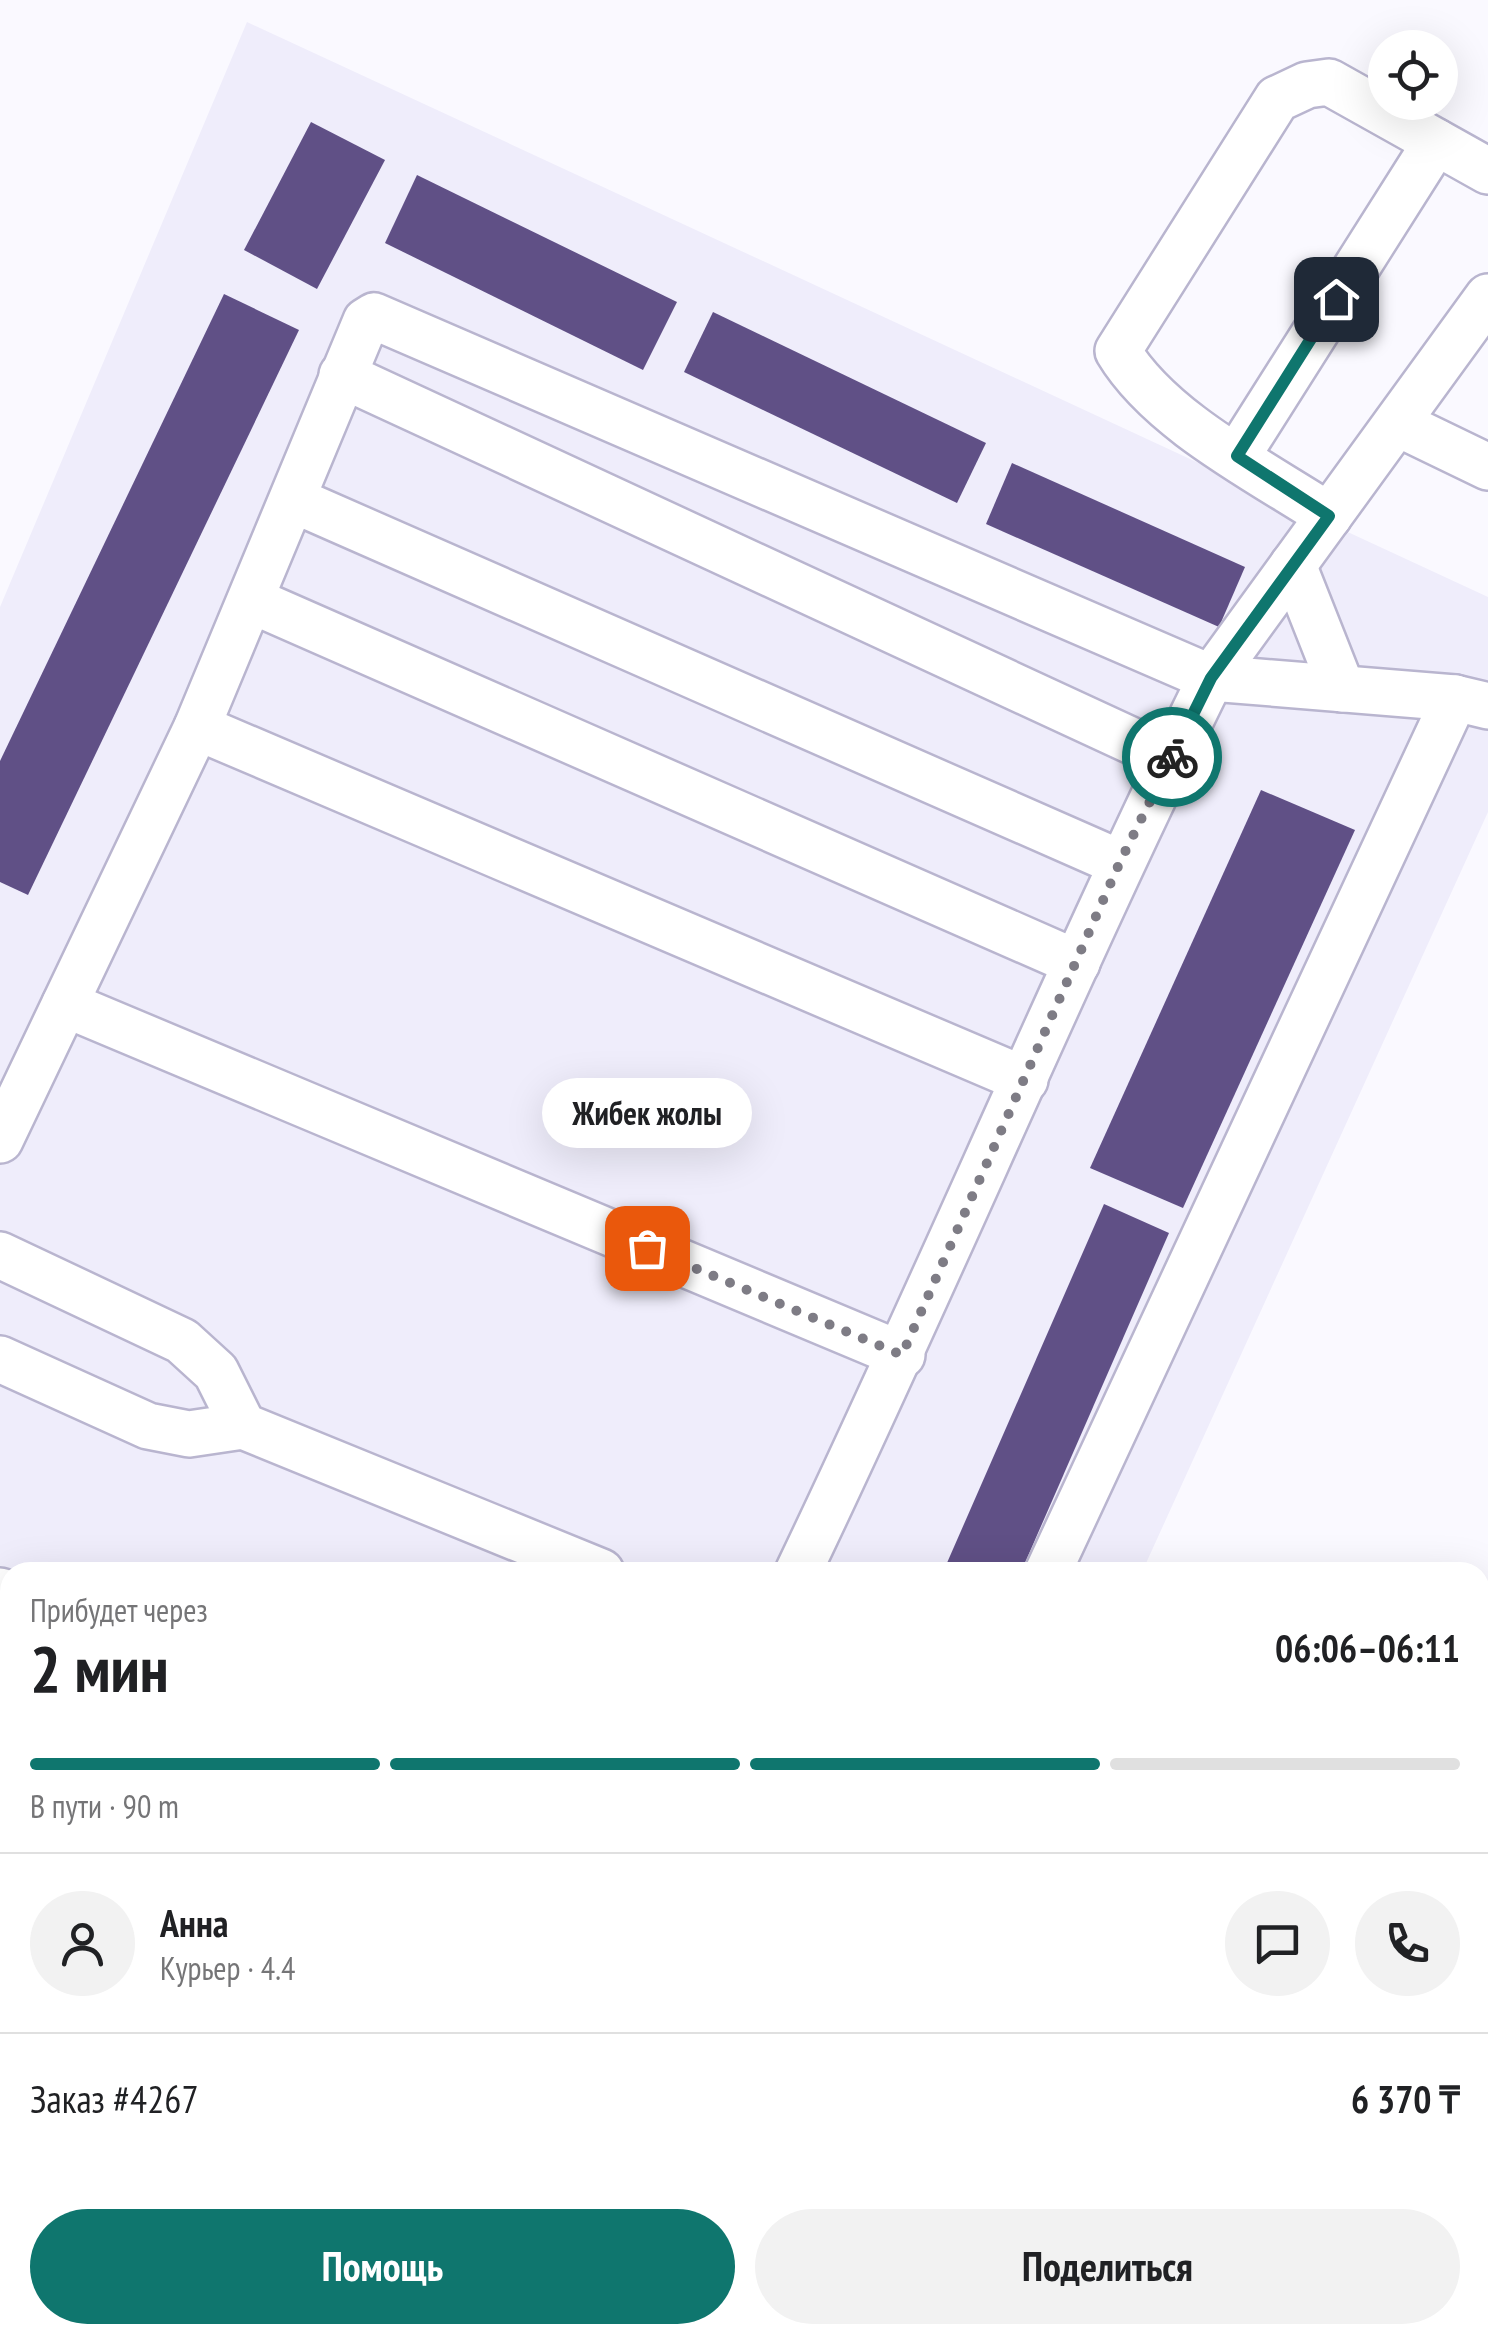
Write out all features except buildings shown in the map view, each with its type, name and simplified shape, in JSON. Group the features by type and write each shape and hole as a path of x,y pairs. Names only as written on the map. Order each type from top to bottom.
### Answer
{"lane":[{"path":"1329,516 1170,413 1135,378 1118,351 1277,99 1307,85 1329,82 1488,171"},
{"path":"1237,456 1436,142"},
{"path":"803,1562 902,1355 1120,862 1211,678 1488,298"},
{"path":"0,1140 197,728 366,321 382,316 1211,678 1471,702 1053,1562"},
{"path":"342,375 1171,760"},
{"path":"1397,423 1488,467"},
{"path":"294,500 1120,862"},
{"path":"1293,565 1342,689"},
{"path":"251,600 1078,963"},
{"path":"197,728 1025,1080"},
{"path":"65,1004 902,1355"},
{"path":"0,1254 182,1342 216,1372 243,1426"},
{"path":"0,1358 148,1426 189,1434 243,1426 576,1562"}],"shaded area":[{"path":"247,22 1488,597 1488,812 1147,1562 0,1562 0,607"}],"way so far":[{"path":"647,1248 902,1355 1120,862 1172,757"}],"place":[{"name":"Жибек жолы","path":"647,1248"}],"route":[{"path":"1172,757 1211,678 1329,516 1237,456 1336,299"}]}
